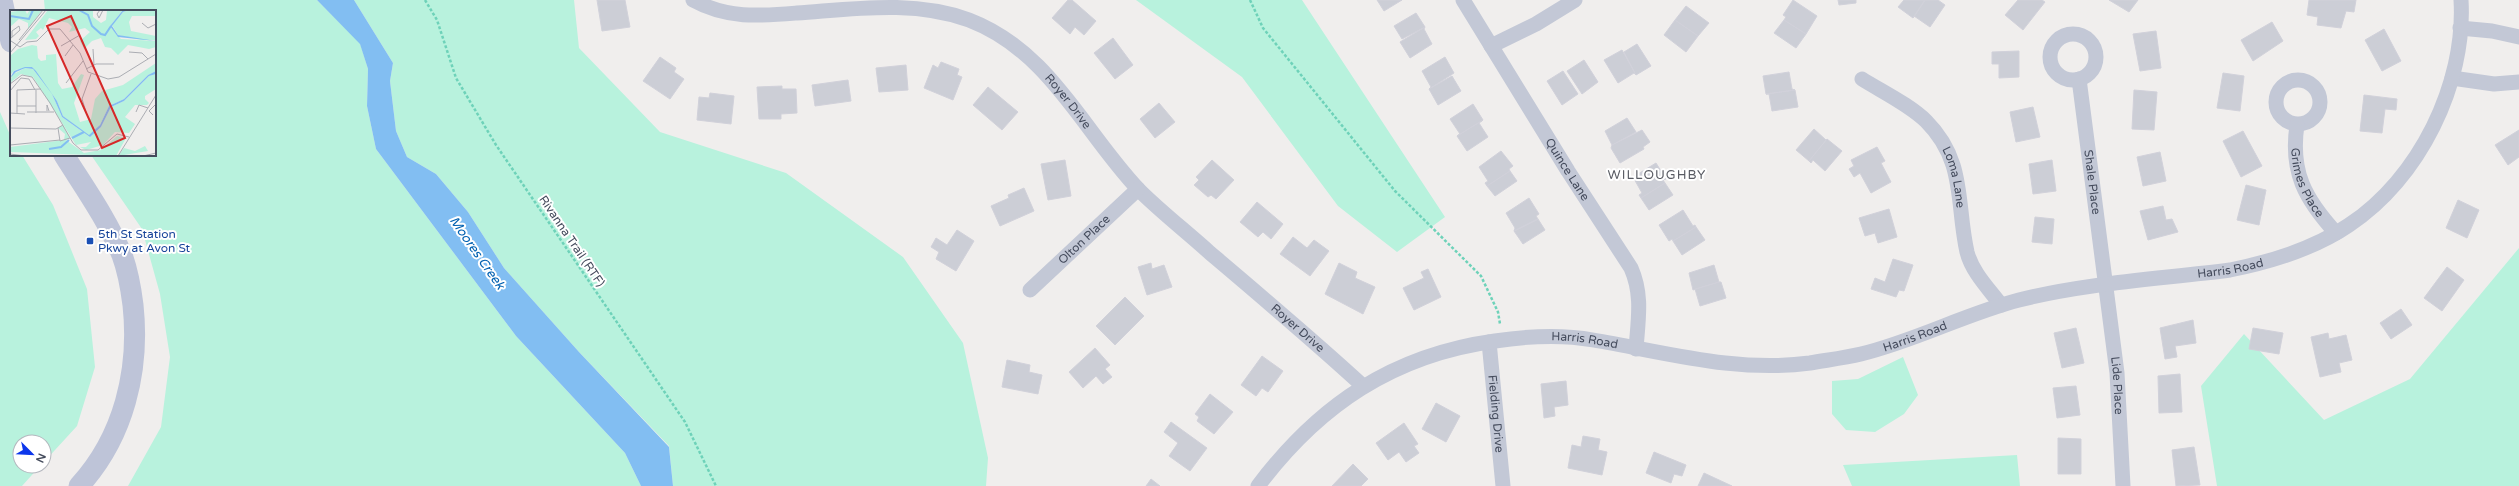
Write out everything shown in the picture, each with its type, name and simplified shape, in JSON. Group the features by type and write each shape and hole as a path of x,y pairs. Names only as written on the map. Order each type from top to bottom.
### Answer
{"street":[{"path":"2,0 10,37"},
{"name":"Royer Drive","path":"693,0 708,8 748,17 899,7 940,11 969,20 996,32 1013,44 1047,74 1138,189 1363,386"},
{"name":"Quince Lane","path":"1463,0 1631,268 1637,282 1640,300 1636,349"},
{"path":"1491,46 1536,24 1575,0"},
{"name":"Harris Road","path":"1258,486 1298,438 1330,410 1363,386 1417,359 1451,349 1496,341 1556,336 1592,339 1702,361 1768,366 1807,363 1861,354 2001,305 2053,292 2255,265 2299,250 2336,233 2376,204 2398,180 2418,152 2432,125 2452,78 2460,28 2461,0"},
{"path":"2460,28 2492,31 2519,37"},
{"path":"2452,78 2494,84 2519,82"},
{"name":"Loma Lane","path":"1862,79 1926,121 1943,145 1956,171 1967,253 1980,278 2001,305"},
{"name":"Shale Place","path":"2079,79 2107,285"},
{"name":"Grimes Place","path":"2297,125 2295,154 2298,174 2306,194 2336,233"},
{"path":"65,156 106,222 122,256 130,286 136,337 134,367 126,403 113,435 98,461 79,486"},
{"name":"Olton Place","path":"1030,290 1138,189"},
{"name":"Lide Place","path":"2107,285 2117,373 2123,486"},
{"name":"Fielding Drive","path":"1496,341 1503,486"}],"path":[{"name":"Rivanna Trail (RTF)","path":"425,0 437,20 456,78 496,145 685,422 716,486"},
{"path":"1250,0 1263,28 1390,184 1481,276 1498,312 1496,341"}],"green space":[{"path":"44,0 317,0 360,43 368,69 367,106 376,149 516,336 625,453 641,486 128,486 161,427 170,357 160,294 142,229 92,156 156,156 156,10 45,10"},
{"path":"354,0 574,0 579,48 660,132 786,173 903,257 963,343 988,458 986,486 673,486 669,446 579,352 504,268 468,212 436,174 407,157 396,131 390,81 393,63"},
{"path":"1136,0 1302,0 1445,217 1397,252 1338,206 1242,77"},
{"path":"0,112 10,135 10,156 23,156 53,205 87,289 95,367 77,426 52,453 52,434 12,434 12,474 33,474 22,486 0,486"},
{"path":"2519,248 2519,486 2217,486 2201,386 2244,334 2324,420 2410,379"},
{"path":"1903,357 1918,395 1904,414 1875,432 1846,430 1832,414 1832,381 1858,379"},
{"path":"2017,455 2020,486 1852,486 1843,465"}],"water":[{"name":"Moores Creek","path":"317,0 354,0 393,63 390,81 396,131 407,157 436,174 468,212 504,268 579,352 669,447 673,486 641,486 625,453 516,336 376,149 367,106 368,69 360,44"}],"building":[{"path":"597,0 625,0 630,27 602,31"},
{"path":"1068,0 1072,0 1096,21 1084,35 1075,27 1070,34 1052,18"},
{"path":"1377,0 1402,0 1384,11"},
{"path":"1793,0 1817,16 1806,34 1784,20 1786,17 1783,15"},
{"path":"1838,0 1856,0 1856,3 1839,5"},
{"path":"1904,0 1925,0 1913,18 1898,7"},
{"path":"1925,0 1938,0 1945,5 1930,27 1914,16"},
{"path":"2018,0 2042,0 2045,2 2023,30 2005,15"},
{"path":"2109,0 2138,0 2129,12"},
{"path":"2309,0 2356,0 2354,12 2346,11 2341,28 2317,25 2318,17 2307,15"},
{"path":"1686,6 1709,23 1698,36 1675,20"},
{"path":"1416,13 1425,27 1402,39 1394,26"},
{"path":"1675,20 1698,36 1686,52 1664,35"},
{"path":"1784,20 1806,34 1796,48 1774,33"},
{"path":"2272,22 2283,41 2253,61 2241,40"},
{"path":"1425,27 1424,29 1432,44 1410,58 1400,42"},
{"path":"2384,29 2401,61 2382,71 2365,40"},
{"path":"2156,31 2161,68 2140,71 2133,34"},
{"path":"1113,38 1133,65 1115,79 1094,53"},
{"path":"1637,44 1651,66 1636,75 1624,52"},
{"path":"1622,50 1636,75 1634,73 1618,83 1604,60"},
{"path":"2019,51 2019,77 1999,78 1999,64 1992,64 1992,52"},
{"path":"660,57 676,68 674,72 684,79 670,99 643,81"},
{"path":"1445,57 1454,73 1429,89 1431,87 1422,71"},
{"path":"1584,60 1598,82 1582,94 1567,71"},
{"path":"941,62 959,69 957,75 962,77 953,100 924,88 933,65 938,68"},
{"path":"906,65 908,90 879,92 876,68"},
{"path":"1563,71 1578,94 1562,105 1547,81"},
{"path":"1789,72 1792,89 1795,90 1766,94 1763,76"},
{"path":"2223,73 2244,76 2240,111 2217,108"},
{"path":"1452,76 1461,91 1438,105 1429,89"},
{"path":"848,80 851,101 815,106 812,85"},
{"path":"782,86 782,89 796,89 797,113 781,114 781,119 759,119 757,87"},
{"path":"988,87 1018,112 1002,130 973,105"},
{"path":"1795,90 1798,107 1772,111 1769,94 1766,94"},
{"path":"2134,90 2157,92 2154,130 2132,129"},
{"path":"710,93 734,96 731,124 697,120 699,97 709,98"},
{"path":"2364,95 2397,99 2396,110 2385,109 2382,133 2360,131"},
{"path":"1159,103 1175,122 1155,138 1140,119"},
{"path":"1473,104 1483,120 1457,136 1460,134 1450,119"},
{"path":"2033,107 2040,137 2016,142 2010,112"},
{"path":"1627,118 1636,132 1612,145 1605,131"},
{"path":"1483,120 1479,123 1488,137 1467,151 1457,136"},
{"path":"1814,129 1826,140 1809,161 1796,150"},
{"path":"1642,130 1650,142 1643,147 1644,149 1620,163 1611,148 1612,145"},
{"path":"2519,130 2519,157 2508,165 2495,145"},
{"path":"2243,131 2262,166 2241,177 2223,141"},
{"path":"1827,139 1842,151 1825,171 1813,160 1811,163 1809,161"},
{"path":"1877,147 1885,161 1881,163 1891,182 1871,193 1860,173 1854,177 1849,169 1854,166 1851,160"},
{"path":"1501,151 1513,166 1509,169 1510,171 1487,186 1485,183 1488,181 1479,167"},
{"path":"2160,152 2166,181 2143,186 2137,157"},
{"path":"1065,160 1071,196 1048,200 1041,164"},
{"path":"1212,160 1234,180 1216,199 1211,195 1208,197 1194,185 1199,180 1196,177"},
{"path":"2052,160 2056,191 2033,194 2029,164"},
{"path":"1656,163 1666,179 1663,180 1665,183 1641,198 1639,195 1642,193 1633,177"},
{"path":"1510,171 1517,181 1495,196 1487,186"},
{"path":"1665,183 1673,195 1649,210 1641,198"},
{"path":"2246,185 2266,190 2259,225 2237,220"},
{"path":"1024,188 1034,211 1000,226 991,206 1009,198 1008,195"},
{"path":"1529,198 1539,214 1536,216 1538,219 1514,231 1515,228 1506,213"},
{"path":"2458,200 2479,210 2467,238 2446,228"},
{"path":"1257,202 1283,224 1271,239 1263,232 1258,237 1240,222"},
{"path":"2163,206 2166,220 2172,219 2178,232 2148,240 2140,211"},
{"path":"1889,209 1897,237 1878,243 1875,233 1865,236 1859,218"},
{"path":"1683,210 1693,226 1695,225 1696,227 1673,241 1672,239 1669,241 1659,225"},
{"path":"2035,217 2054,219 2052,244 2032,242"},
{"path":"1538,219 1545,230 1523,244 1514,231"},
{"path":"1696,227 1705,240 1682,255 1673,241"},
{"path":"957,230 974,241 956,271 936,259 939,252 931,247 936,238 947,245"},
{"path":"1293,237 1307,248 1314,240 1329,251 1310,276 1280,254"},
{"path":"1893,259 1913,265 1904,291 1899,290 1896,297 1871,289 1875,278 1885,282"},
{"path":"1151,263 1152,269 1164,265 1172,287 1147,295 1138,267"},
{"path":"1339,263 1357,272 1355,278 1375,287 1363,314 1325,294"},
{"path":"1714,265 1719,282 1693,290 1689,273"},
{"path":"2447,267 2464,280 2442,311 2424,298"},
{"path":"1428,269 1441,297 1414,310 1403,288 1424,278 1421,272"},
{"path":"1721,282 1726,298 1700,306 1695,289"},
{"path":"1125,297 1144,316 1115,345 1096,326"},
{"path":"2401,309 2412,325 2391,339 2380,323"},
{"path":"2193,320 2196,343 2175,346 2177,357 2165,359 2160,328"},
{"path":"2076,328 2084,363 2062,368 2054,333"},
{"path":"2253,328 2283,333 2279,354 2249,349"},
{"path":"2328,333 2329,339 2346,335 2352,360 2339,363 2341,372 2320,377 2311,337"},
{"path":"1095,348 1110,365 1105,369 1112,377 1103,384 1096,376 1083,388 1069,372"},
{"path":"1262,356 1283,371 1268,392 1262,388 1256,396 1241,385"},
{"path":"1007,360 1030,365 1029,372 1042,375 1038,394 1002,387"},
{"path":"2180,374 2182,412 2159,413 2158,376"},
{"path":"1566,381 1568,405 1554,407 1555,416 1544,418 1541,384"},
{"path":"2076,386 2080,415 2057,418 2053,388"},
{"path":"1210,394 1233,412 1214,434 1197,421 1199,417 1195,414"},
{"path":"1436,403 1460,416 1446,442 1422,429"},
{"path":"1171,422 1207,448 1190,471 1169,456 1178,443 1164,432"},
{"path":"1404,423 1418,444 1414,446 1419,453 1406,462 1399,452 1388,460 1376,443"},
{"path":"1583,436 1600,439 1598,450 1607,452 1602,475 1568,468 1572,445 1581,447"},
{"path":"2058,438 2081,439 2081,474 2058,474"},
{"path":"2194,447 2200,485 2176,486 2172,450"},
{"path":"1654,452 1686,465 1682,476 1674,474 1671,483 1646,473"},
{"path":"1353,464 1368,479 1361,486 1332,486"},
{"path":"1704,473 1732,486 1698,486"},
{"path":"1151,479 1160,486 1146,486"}],"place":[{"name":"5th St Station Pkwy at Avon St","path":"90,241"}],"district":[{"name":"WILLOUGHBY","path":"1657,175"}]}
